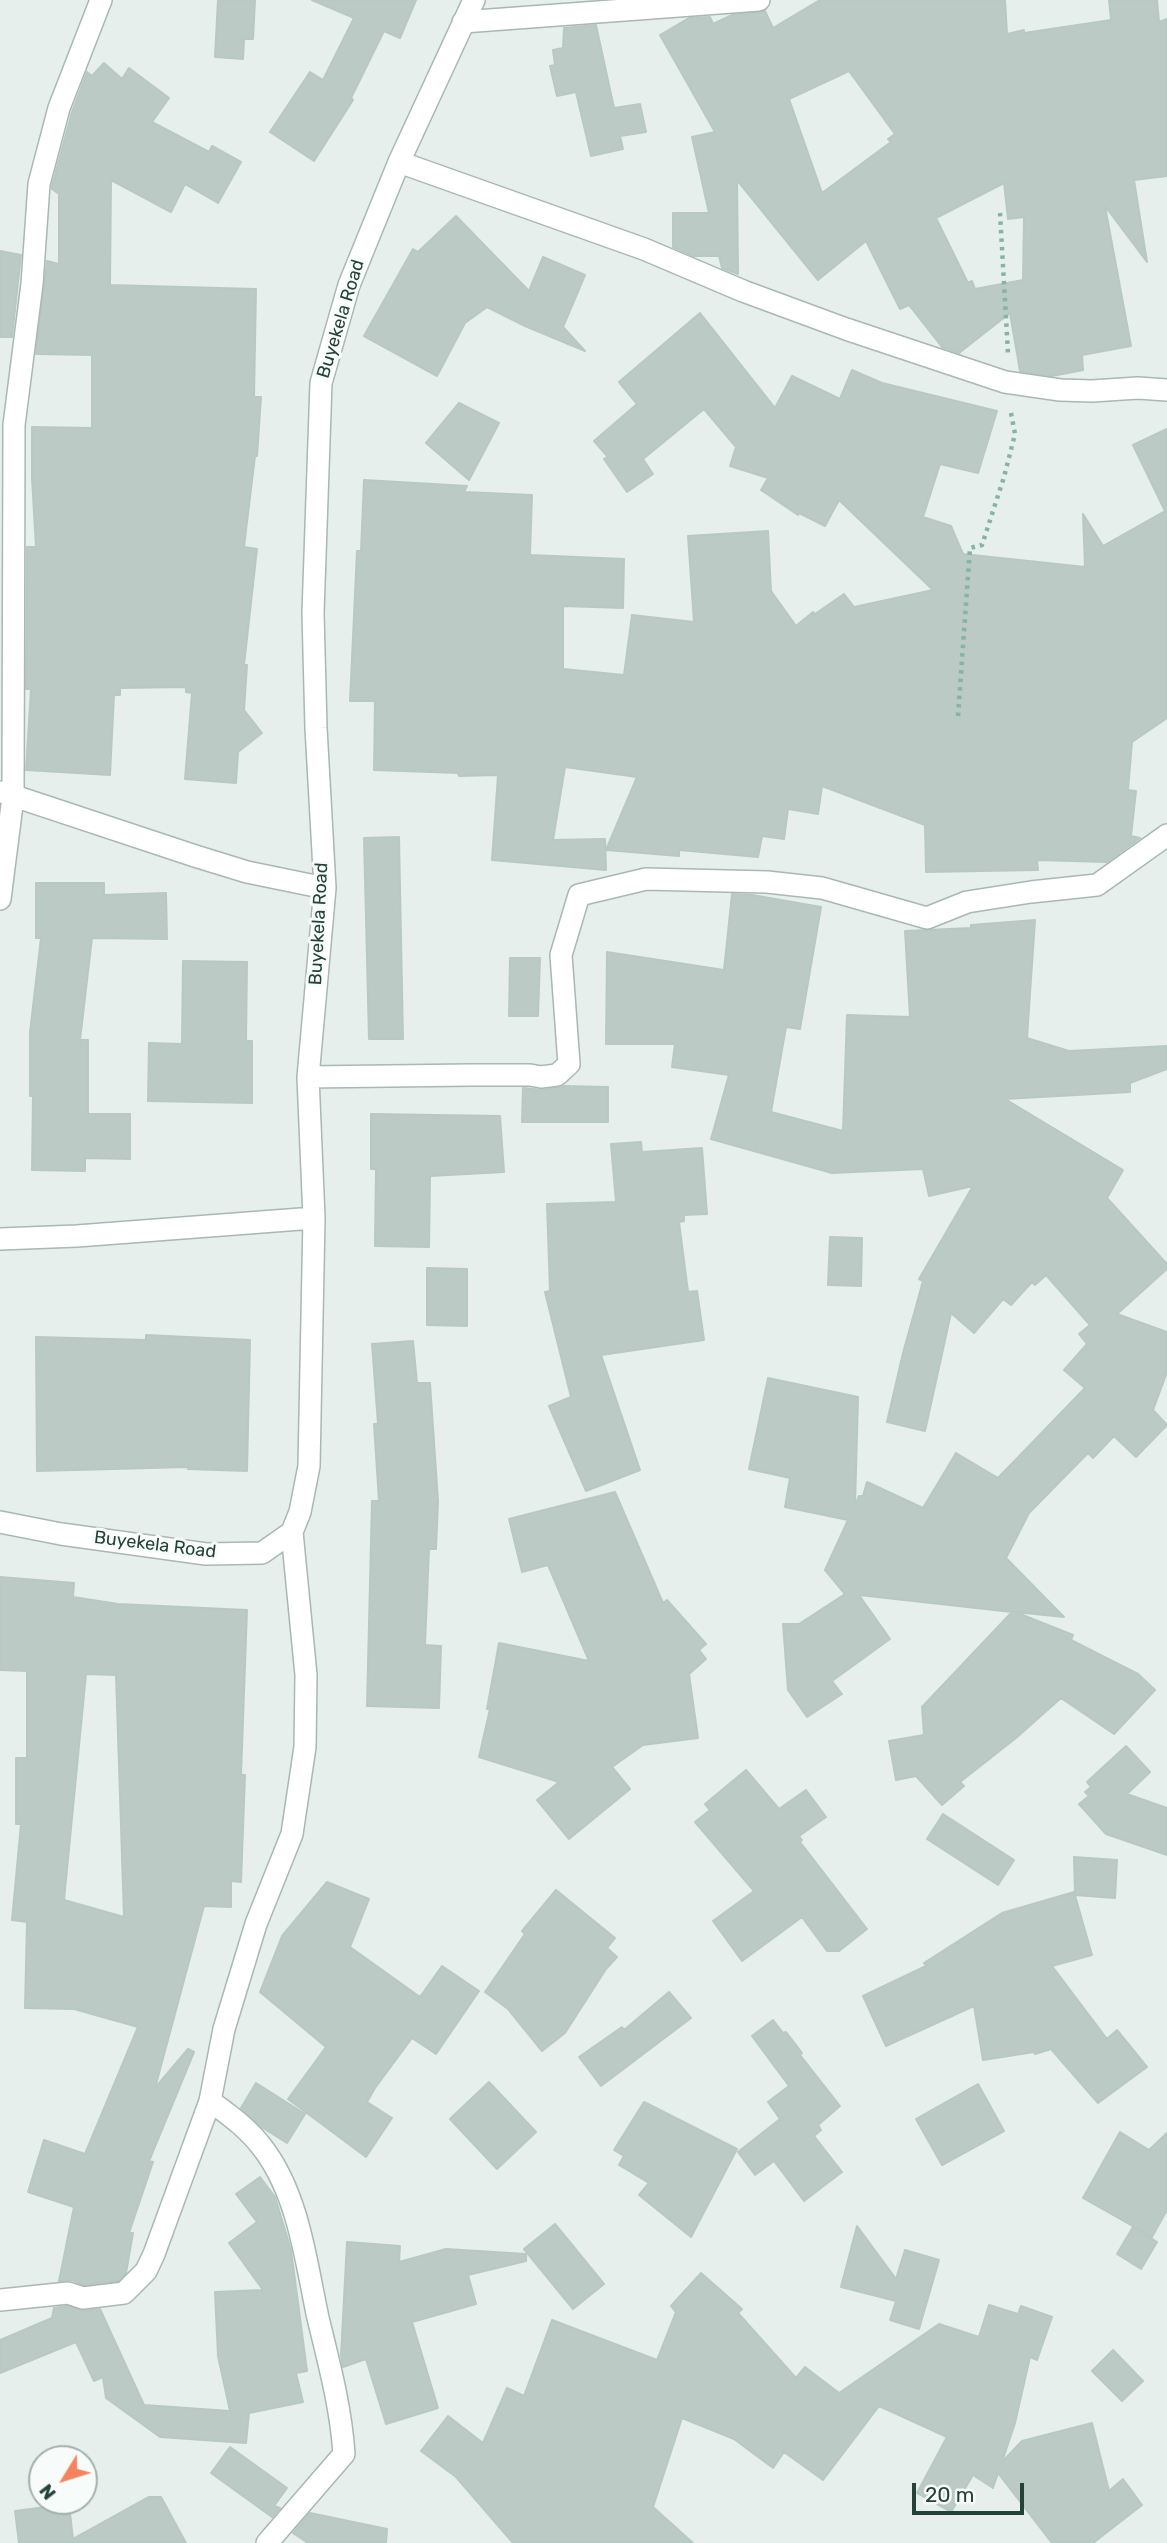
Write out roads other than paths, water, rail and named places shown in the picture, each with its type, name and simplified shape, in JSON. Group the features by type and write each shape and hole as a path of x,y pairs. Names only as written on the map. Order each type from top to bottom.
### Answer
{"street":[{"path":"0,899 7,794 14,425 32,284 39,184 59,108 101,0"},
{"name":"Buyekela Road","path":"0,1522 61,1534 206,1554 262,1553 292,1532 300,1512 309,1466 314,1218 308,1077 325,888 313,613 321,383 349,285 399,162 474,0"},
{"path":"463,22 759,0"},
{"path":"399,162 644,249 743,291 846,330 1005,382 1060,390 1167,390"},
{"path":"7,794 247,872 325,888"},
{"path":"308,1077 557,1075 569,1063 561,955 579,895 646,879 767,882 822,888 928,918 967,902 1097,885 1167,835"},
{"path":"0,1239 77,1236 314,1218"},
{"path":"0,2300 68,2293 83,2298 124,2293 131,2289 146,2271 154,2254 210,2101 224,2029 256,1924 292,1834 305,1747 306,1675 292,1532"},
{"path":"210,2101 243,2124 266,2152 287,2190 301,2238 342,2423 344,2454 267,2543"}]}
